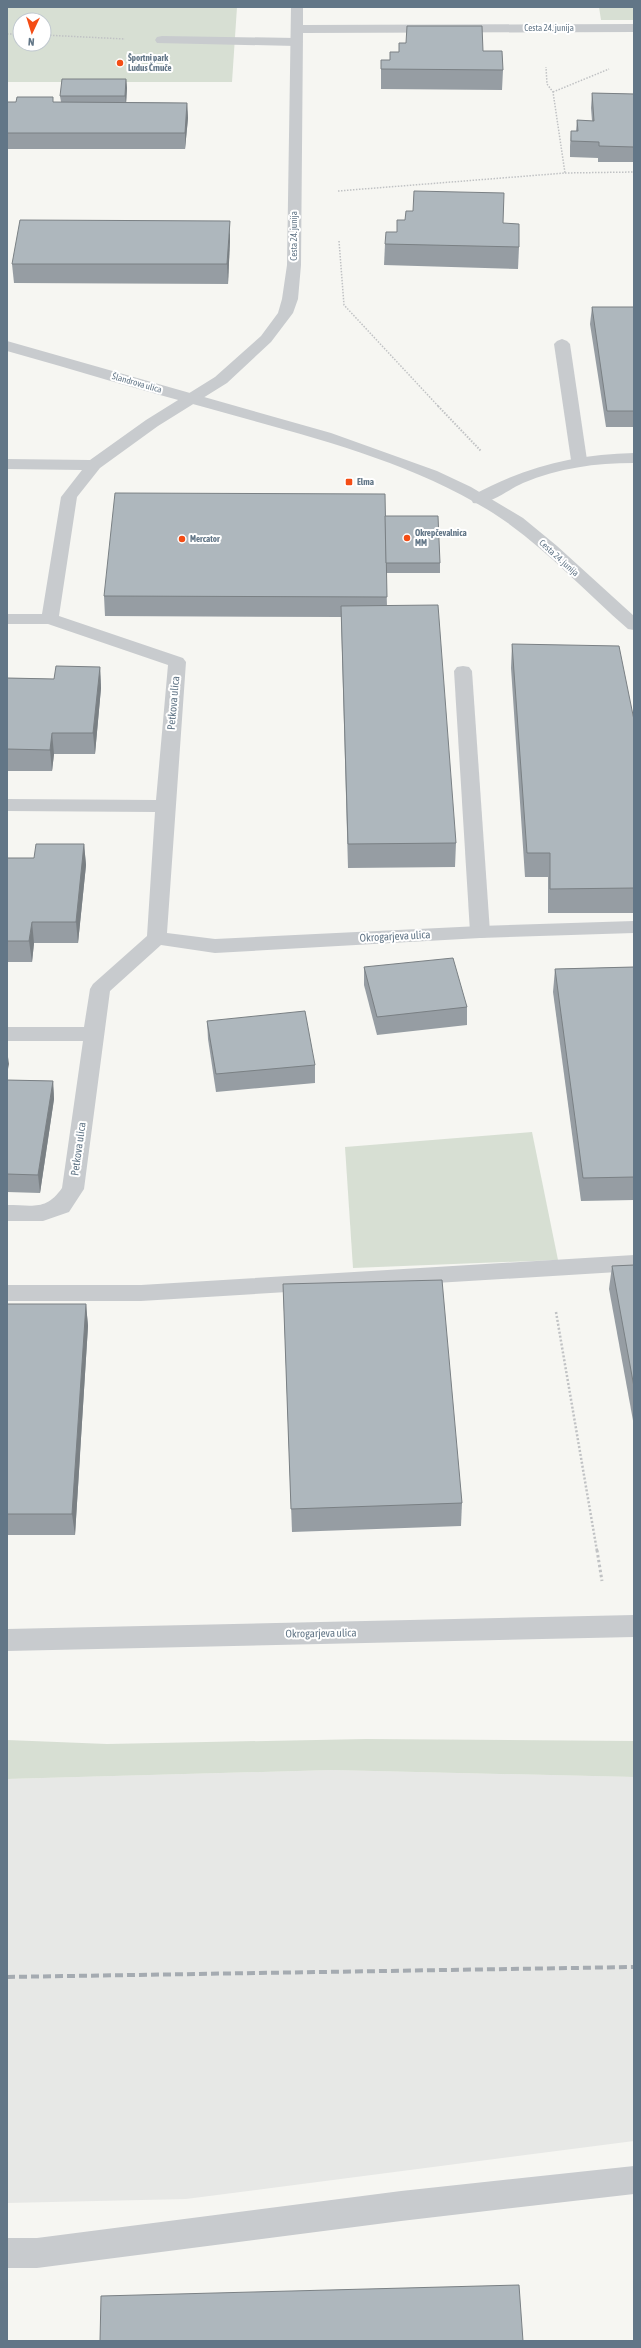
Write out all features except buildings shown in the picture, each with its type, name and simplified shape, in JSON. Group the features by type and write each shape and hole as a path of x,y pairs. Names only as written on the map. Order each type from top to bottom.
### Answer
{"street":[{"name":"Cesta 24. junija","path":"192,399 221,380 277,327 290,299 294,266 297,7"},
{"name":"Cesta 24. junija","path":"296,36 542,28 634,28"},
{"path":"162,40 296,36"},
{"path":"562,344 579,460"},
{"name":"Šlandrova ulica","path":"7,346 268,420"},
{"path":"50,619 70,498 94,465 152,423 192,399"},
{"name":"Cesta 24. junija","path":"268,420 410,465 479,499 500,511 545,544 634,625"},
{"path":"479,499 503,484 548,467 579,460 634,458"},
{"path":"7,464 94,465"},
{"name":"Petkova ulica","path":"7,619 50,619 177,662 165,806 157,938 100,989 73,1189 61,1206 43,1213 7,1213"},
{"path":"464,671 480,932"},
{"path":"7,805 165,806"},
{"name":"Okrogarjeva ulica","path":"157,938 215,946 480,932 634,927"},
{"path":"7,1034 94,1034"},
{"path":"7,1293 141,1293 549,1270 634,1263"},
{"name":"Okrogarjeva ulica","path":"7,1640 634,1626"},
{"path":"7,2254 37,2253 401,2206 634,2180"}],"path":[{"path":"542,28 547,84 553,92 565,173"},
{"path":"52,35 162,40"},
{"path":"553,92 612,68"},
{"path":"335,191 565,173 634,172"},
{"path":"339,237 344,305 485,455 503,484"},
{"path":"549,1270 598,1548 609,1627"}],"shaded area":[{"name":"Športni park Ludus Črnuče","path":"7,7 237,7 232,82 7,82"},
{"path":"599,7 634,7 634,20 601,20"},
{"path":"532,1132 558,1260 353,1268 345,1147"},
{"path":"366,1739 634,1741 634,1777 332,1770 7,1779 7,1740 107,1744"},
{"path":"332,1770 634,1777 634,2141 186,2199 7,2203 7,1779"}],"railway":[{"path":"7,1977 634,1967"}],"place":[{"name":"Športni park Ludus Črnuče","path":"120,63"},
{"name":"Elma","path":"349,482"},
{"name":"Okrepčevalnica MM","path":"407,538"},
{"name":"Mercator","path":"182,539"}]}
